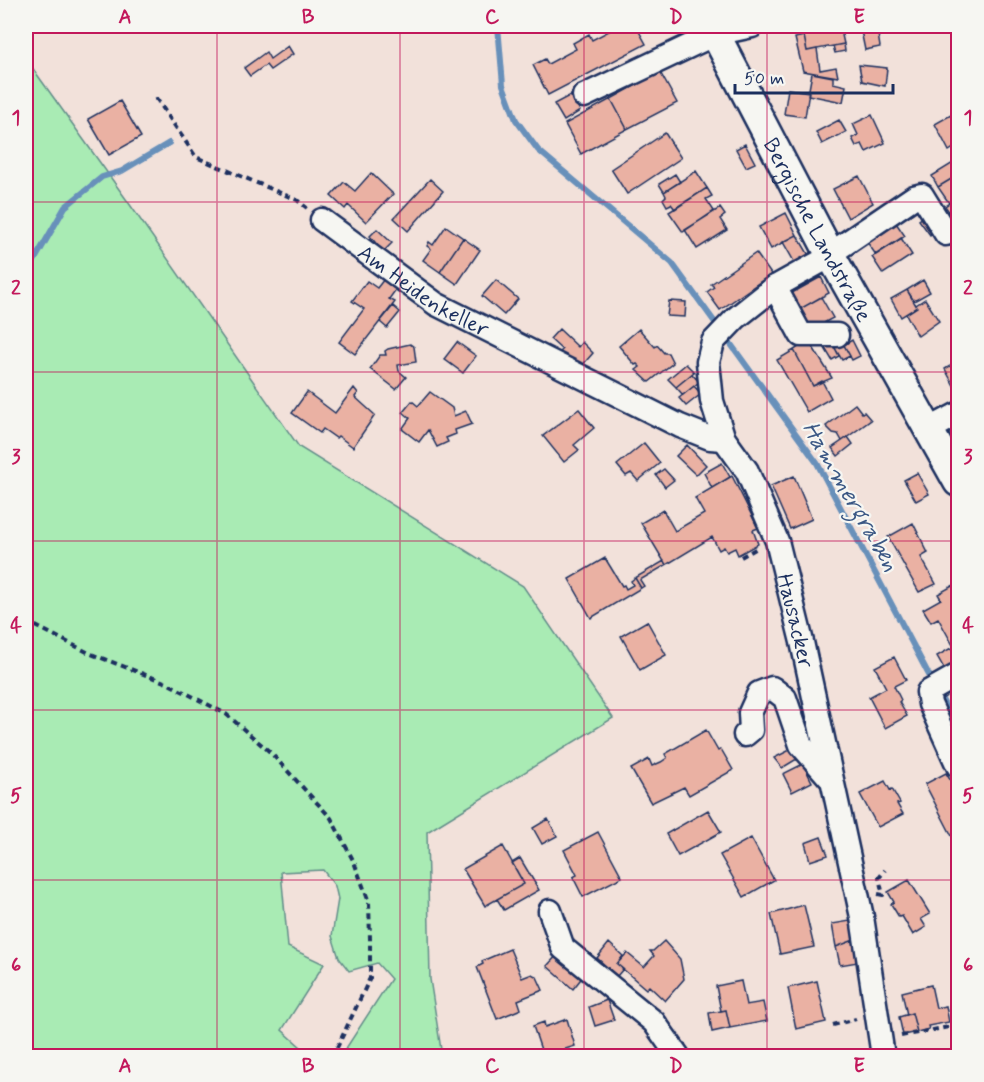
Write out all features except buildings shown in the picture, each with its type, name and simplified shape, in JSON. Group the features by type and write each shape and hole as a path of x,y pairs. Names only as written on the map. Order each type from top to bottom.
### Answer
{"main road":[{"name":"Bergische Landstraße","path":"713,30 830,255 958,482"}],"street":[{"path":"584,96 713,30 752,26"},
{"name":"Hausacker","path":"883,1056 862,917 802,642 777,541 747,471 724,439 712,401 708,362 713,342 736,318 775,287 830,255 914,196 922,195 946,234"},
{"name":"Am Heidenkeller","path":"322,220 436,304 680,426 710,438 724,439"},
{"path":"775,287 801,335 837,335"},
{"path":"930,429 958,414"},
{"path":"944,684 930,704 958,766"},
{"path":"745,735 751,730 750,713 759,693 772,688 785,698 801,745 832,780"},
{"path":"550,911 563,948 654,1022 678,1056"}],"path":[{"path":"156,98 196,157 297,200 322,220"},
{"path":"26,621 90,654 167,683 226,714 270,752 331,818 354,862 369,902 370,939 370,978 333,1056"},
{"path":"879,878 885,870"},
{"path":"900,1037 949,1027"}],"green space":[{"path":"26,59 299,447 523,586 613,718 427,832 430,979 442,1056 341,1056 391,979 377,963 349,971 339,958 332,936 338,899 335,886 323,870 281,872 288,947 324,964 282,1030 311,1056 26,1056"}],"waterway":[{"path":"498,26 503,85 516,120 538,150 672,263 719,328"},
{"path":"26,275 65,207 102,177 122,171 169,143"},
{"name":"Hammergraben","path":"725,336 817,463 958,730"}]}
